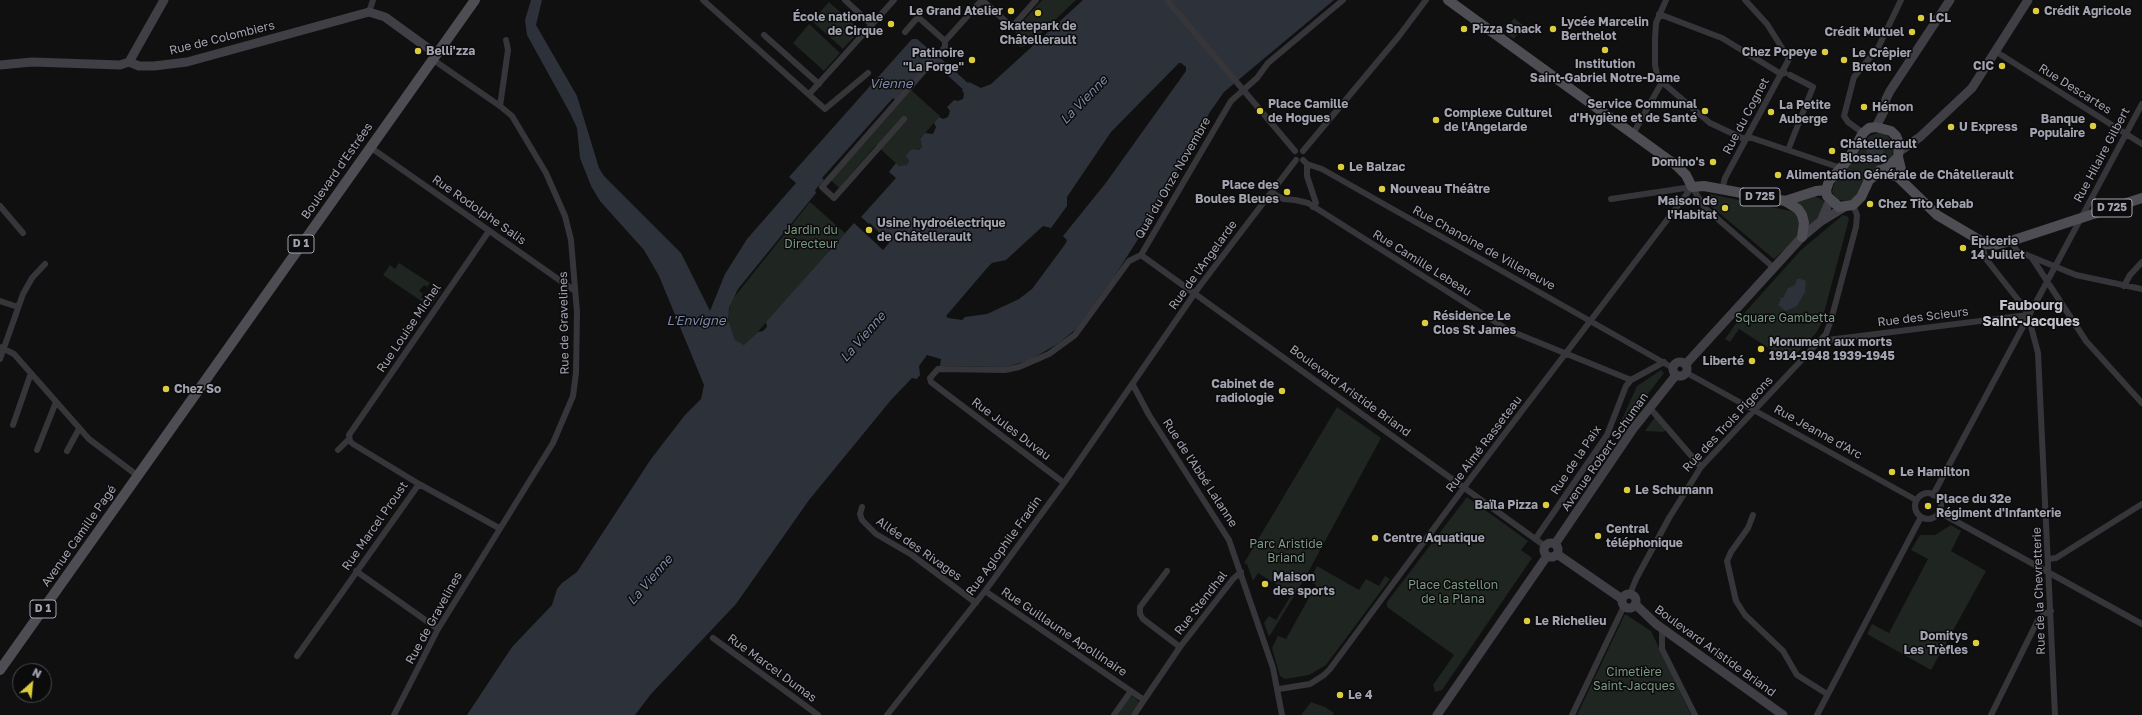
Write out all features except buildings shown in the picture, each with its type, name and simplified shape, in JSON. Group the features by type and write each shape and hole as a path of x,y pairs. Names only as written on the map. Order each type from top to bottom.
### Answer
{"main road":[{"path":"128,62 164,0"},
{"name":"Boulevard d'Estrées","path":"138,476 475,0"},
{"path":"1448,0 1682,170 1692,187"},
{"path":"1876,127 1884,111 1886,99 1890,91 1950,0"},
{"path":"1686,368 1677,362 1674,371 1680,377 1686,368 1773,267 1802,237 1820,222 1861,197 1869,180 1880,170 1892,163 1898,154 1920,137 1972,88 2028,0"},
{"path":"369,12 384,17 434,57"},
{"name":"Rue de Colombiers","path":"0,66 32,62 120,65 128,62 139,66 154,66 187,62 369,12"},
{"path":"1820,222 1828,195 1829,181 1841,168 1863,133 1869,128 1876,127 1891,130 1899,143 1898,154"},
{"name":"D 725","path":"1898,154 1904,182"},
{"name":"D 725","path":"1880,170 1892,174 1904,182 1919,199 1937,215 1981,242 1994,245 2142,198"},
{"name":"D 725","path":"1692,187 1704,186 1785,201 1798,209 1802,214 1804,223 1802,237"},
{"name":"D 725","path":"1785,201 1816,191 1828,195"},
{"path":"1828,195 1834,204 1848,206"},
{"name":"Avenue Robert Schuman","path":"1556,544 1674,371"},
{"name":"Avenue Camille Pagé","path":"0,670 138,476"},
{"path":"1547,556 1544,550 1549,543 1556,544 1558,547 1557,554"},
{"path":"1557,554 1626,600"},
{"path":"1547,556 1554,557 1557,554"},
{"path":"1437,715 1547,556"},
{"name":"Boulevard Aristide Briand","path":"1626,600 1630,608 1635,604 1662,629 1783,715"}],"street":[{"path":"369,12 373,0"},
{"path":"703,0 825,109 868,73"},
{"path":"845,0 872,25"},
{"path":"811,92 894,0"},
{"path":"904,119 834,198 822,187 940,53 945,47 945,41 982,0 1012,27 1036,0"},
{"path":"1167,0 1296,151 1300,150 1303,152"},
{"name":"Quai du Onze Novembre","path":"944,392 931,382 930,378 938,370 1005,370 1034,361 1063,345 1085,324 1129,261 1141,255 1228,106 1257,78 1268,63 1343,0"},
{"path":"1303,152 1396,40 1426,0"},
{"path":"1666,0 1656,23 1655,65 1657,74 1662,82 1710,124 1742,138 1752,138 1841,168"},
{"name":"Rue du Cognet","path":"1722,190 1725,178 1746,138 1786,74 1789,59 1767,24 1745,0"},
{"path":"1863,133 1846,119 1844,112 1854,77 1878,48 1901,0"},
{"path":"1659,14 1722,38 1786,74 1813,87 1788,150"},
{"path":"905,32 918,17 945,41"},
{"path":"764,35 819,84"},
{"path":"500,106 508,50 506,40"},
{"name":"Rue Descartes","path":"1995,51 2142,144"},
{"name":"Rue de Gravelines","path":"394,715 438,629 499,528 553,443 573,396 576,373 576,291 571,240 565,216 546,173 520,127 512,116 434,57"},
{"path":"1633,134 1662,82"},
{"name":"Rue Hilaire Gilbert","path":"1933,494 2142,104"},
{"name":"Rue Rodolphe Salis","path":"370,147 576,291"},
{"path":"1296,151 1294,156 1296,160 1305,162"},
{"path":"1271,192 1283,199 1295,200 1310,205 1316,203 1308,180 1305,155 1303,152"},
{"name":"Rue de l'Angelarde","path":"1132,385 1194,294 1296,160"},
{"name":"Rue Chanoine de Villeneuve","path":"1305,162 1322,169 1590,320"},
{"path":"1611,199 1692,187 1705,208 1773,267"},
{"name":"Rue Aimé Rasseteau","path":"1278,690 1310,684 1324,676 1330,669 1590,320 1692,187"},
{"name":"Rue Camille Lebeau","path":"1310,205 1508,330 1631,380"},
{"path":"0,206 23,233"},
{"path":"1820,341 1831,320 1856,227 1857,215 1848,206"},
{"name":"Rue Louise Michel","path":"338,450 349,439 350,433 489,231"},
{"path":"2010,241 2017,251 2055,267 2088,279 2142,289"},
{"name":"Rue de la Chevretterie","path":"1981,242 1986,259 2023,306 2028,315 2038,353 2040,367 2050,573 2055,715"},
{"name":"Boulevard Aristide Briand","path":"1141,255 1546,546"},
{"path":"2032,258 2046,283 2086,341 2142,403"},
{"path":"2124,286 2130,275 2142,262"},
{"path":"0,359 2,347 27,286 45,264"},
{"path":"0,301 18,307"},
{"name":"Rue des Scieurs","path":"1820,341 2028,315"},
{"path":"1590,320 1664,362 1674,371"},
{"name":"Rue des Trois Pigeons","path":"1572,715 1636,579 1700,467 1820,341"},
{"path":"2,347 14,354 79,429 100,449 138,476"},
{"path":"1631,380 1664,362"},
{"name":"Rue Jeanne d'Arc","path":"1686,368 1755,410 1916,500"},
{"path":"13,425 31,373"},
{"name":"Rue de la Paix","path":"1536,538 1607,435 1626,386 1631,380"},
{"name":"Rue Aglophile Fradin","path":"887,715 985,591 1064,484 1132,385"},
{"name":"Rue de l'Abbé Lalanne","path":"1132,385 1149,415 1227,535 1269,655 1278,690 1282,715"},
{"name":"Rue Jules Duvau","path":"944,392 1064,484"},
{"path":"37,450 56,402"},
{"path":"1649,407 1700,467"},
{"path":"67,451 79,429"},
{"path":"349,439 353,444 418,484"},
{"name":"Rue Marcel Proust","path":"297,656 418,484 499,528"},
{"path":"1922,494 1933,494 1939,500 1939,512 1932,518 1921,517 1915,507 1916,500 1922,494"},
{"path":"2049,559 2056,558 2142,504"},
{"name":"Allée des Rivages","path":"862,507 860,514 862,520 876,534 912,555 976,603"},
{"path":"1939,512 2142,624"},
{"path":"1753,515 1748,528 1730,552 1727,561 1736,601 1745,616 1783,651 1797,675 1827,694"},
{"path":"1817,715 1921,517"},
{"path":"356,571 438,629"},
{"name":"Rue Stendhal","path":"1168,571 1140,607 1140,614 1143,619 1180,647"},
{"name":"Rue Stendhal","path":"1134,715 1180,647 1240,572"},
{"name":"Rue Guillaume Apollinaire","path":"985,591 1131,691"},
{"path":"1991,715 2038,620 2044,614 2051,611"},
{"path":"1662,629 1662,649 1695,715"},
{"name":"Rue Marcel Dumas","path":"713,638 818,715"},
{"path":"1114,715 1131,691 1144,700"}],"green space":[{"path":"1042,0 1076,0 1029,45 1020,47 1016,40 1017,37 1015,30"},
{"path":"829,2 860,30 843,49 812,21"},
{"path":"1514,18 1524,26 1514,39 1504,32"},
{"path":"809,24 840,53 824,71 793,43"},
{"path":"911,90 940,116 920,139 922,147 907,155 909,161 907,165 903,167 899,166 876,145 839,188 831,180"},
{"path":"1880,132 1886,134 1894,144 1892,157 1870,172 1862,182 1855,198 1850,201 1838,200 1832,192 1835,180 1853,162 1869,136"},
{"path":"1710,194 1795,212 1802,219 1797,238 1774,259 1706,202"},
{"path":"1815,196 1824,201 1825,210 1806,231 1793,203"},
{"name":"Jardin du Directeur","path":"810,202 845,233 748,343 744,345 740,344 735,340 729,326 728,314 732,300"},
{"name":"Square Gambetta","path":"1843,215 1847,216 1849,219 1821,324 1816,333 1789,361 1739,329 1730,342 1725,339 1739,319 1801,250"},
{"path":"399,263 430,283 427,287 424,285 419,291 423,294 421,297 425,300 428,298 430,299 437,288 441,291 430,307 383,275 390,265 395,269"},
{"path":"1661,370 1664,373 1621,429 1618,428 1637,386"},
{"name":"Parc Aristide Briand","path":"1337,407 1381,438 1305,578 1269,637 1264,623 1269,616 1276,620 1292,594 1258,573 1253,581 1247,564 1244,563"},
{"path":"1655,417 1666,430 1663,432 1645,431"},
{"name":"Place Castellon de la Plana","path":"1467,497 1528,541 1521,550 1532,558 1442,690 1435,692 1433,685 1454,655 1387,607 1387,602"},
{"path":"1951,525 1961,531 1951,551 1986,571 1931,670 1867,634 1872,624 1889,633 1928,559 1911,550 1920,535 1935,535"},
{"path":"1317,566 1359,590 1366,579 1379,586 1385,576 1390,579 1326,665 1309,675 1285,679 1280,676 1272,648 1278,636 1286,639 1316,585 1309,581"},
{"name":"Cimetière Saint-Jacques","path":"1625,614 1651,631 1691,715 1577,715"},
{"path":"1133,696 1139,702 1130,715 1118,715 1130,697"},
{"path":"1311,702 1325,707 1334,713 1333,715 1301,715"}],"water":[{"path":"531,0 542,0 536,25 577,96 599,168 604,176 681,253 710,311 725,274 747,239 796,183 789,177 912,39 917,39 930,50 933,47 938,51 895,100 893,98 822,178 824,180 815,190 816,193 738,289 729,308 728,320 735,340 744,345 758,332 763,331 767,327 766,322 854,223 883,250 889,243 870,223 869,224 861,217 896,178 889,172 896,163 899,166 907,165 909,161 906,155 912,149 918,150 922,147 920,139 925,133 933,134 936,127 934,123 939,117 943,119 948,117 950,111 947,107 954,100 958,101 963,99 964,94 962,90 969,82 981,88 991,84 1083,0 1334,0 1224,92 1210,112 1142,233 1114,277 1076,329 1059,343 1030,360 1005,367 940,366 941,359 927,355 919,366 920,375 917,379 912,378 891,400 809,500 736,604 651,694 635,715 467,715 512,647 552,605 557,589 562,583 577,572 651,459 685,415 701,399 704,385 659,276 644,250 600,201 591,186 580,158 577,128 527,35 525,20","holes":["1179,63 1186,67 1186,71 1105,184 1063,236 1067,240 1066,243 1032,289 1019,299 987,314 965,317 962,320 948,318 946,316 992,263 1006,260 1043,226 1051,228 1067,206 1067,197 1111,132"]},
{"path":"1875,141 1881,144 1884,150 1881,156 1875,159 1869,156 1866,150 1869,144"},
{"path":"1797,279 1806,281 1805,292 1797,306 1786,311 1778,305 1781,299 1778,297 1783,298 1788,288 1795,285"}],"waterway":[{"path":"930,54 973,93"}],"place":[{"name":"Le Grand Atelier","path":"1011,11"},
{"name":"Crédit Agricole","path":"2036,11"},
{"name":"Skatepark de Châtellerault","path":"1038,13"},
{"name":"LCL","path":"1921,18"},
{"name":"École nationale de Cirque","path":"891,24"},
{"name":"Pizza Snack","path":"1464,29"},
{"name":"Lycée Marcelin Berthelot","path":"1553,29"},
{"name":"Crédit Mutuel","path":"1912,32"},
{"name":"Institution Saint-Gabriel Notre-Dame","path":"1605,50"},
{"name":"Belli'zza","path":"418,51"},
{"name":"Chez Popeye","path":"1825,52"},
{"name":"Patinoire \"La Forge\"","path":"972,60"},
{"name":"Le Crêpier Breton","path":"1844,60"},
{"name":"CIC","path":"2002,66"},
{"name":"Hémon","path":"1864,107"},
{"name":"Place Camille de Hogues","path":"1260,111"},
{"name":"Service Communal d'Hygiène et de Santé","path":"1705,111"},
{"name":"La Petite Auberge","path":"1771,112"},
{"name":"Complexe Culturel de l'Angelarde","path":"1436,120"},
{"name":"Banque Populaire","path":"2093,126"},
{"name":"U Express","path":"1951,127"},
{"name":"Châtellerault Blossac","path":"1832,151"},
{"name":"Domino's","path":"1713,162"},
{"name":"Le Balzac","path":"1341,167"},
{"name":"Alimentation Générale de Châtellerault","path":"1778,175"},
{"name":"Nouveau Théâtre","path":"1382,189"},
{"name":"Place des Boules Bleues","path":"1287,192"},
{"name":"Chez Tito Kebab","path":"1870,204"},
{"name":"Maison de l'Habitat","path":"1725,208"},
{"name":"Usine hydroélectrique de Châtellerault","path":"869,230"},
{"name":"Epicerie 14 Juillet","path":"1963,248"},
{"name":"Résidence Le Clos St James","path":"1425,323"},
{"name":"Monument aux morts 1914-1948 1939-1945","path":"1761,349"},
{"name":"Liberté","path":"1752,361"},
{"name":"Chez So","path":"166,389"},
{"name":"Cabinet de radiologie","path":"1282,391"},
{"name":"Le Hamilton","path":"1892,472"},
{"name":"Le Schumann","path":"1627,490"},
{"name":"Baïla Pizza","path":"1546,505"},
{"name":"Place du 32e Régiment d'Infanterie","path":"1928,506"},
{"name":"Central téléphonique","path":"1598,536"},
{"name":"Centre Aquatique","path":"1375,538"},
{"name":"Maison des sports","path":"1265,584"},
{"name":"Le Richelieu","path":"1527,621"},
{"name":"Domitys Les Trèfles","path":"1976,643"},
{"name":"Le 4","path":"1340,695"}],"district":[{"name":"Faubourg Saint-Jacques","path":"2031,314"}],"water label":[{"name":"Vienne","path":"891,84"},
{"name":"La Vienne","path":"1084,100"},
{"name":"L'Envigne","path":"696,321"},
{"name":"La Vienne","path":"863,337"},
{"name":"La Vienne","path":"650,580"}]}
